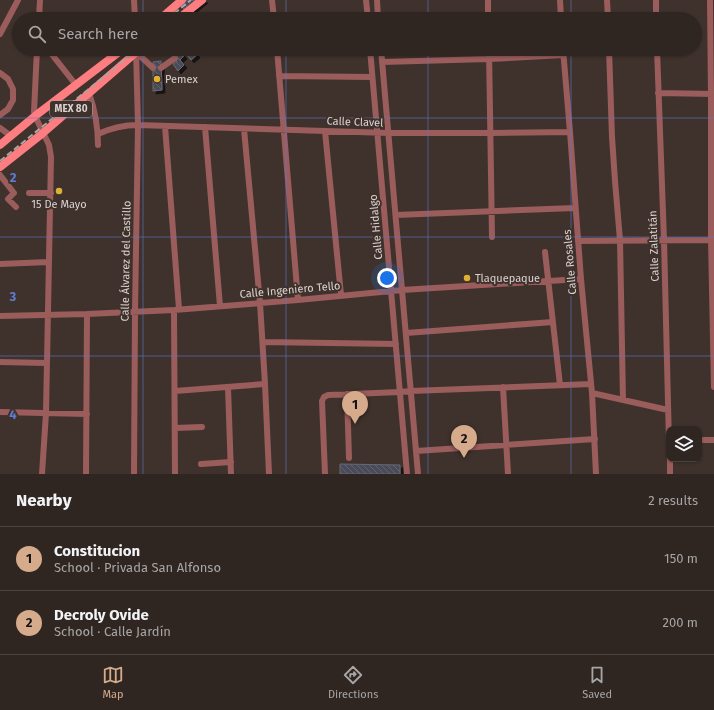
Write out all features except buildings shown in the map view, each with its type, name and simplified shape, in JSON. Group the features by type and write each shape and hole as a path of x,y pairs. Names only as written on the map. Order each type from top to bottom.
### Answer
{"main road":[{"path":"168,12 182,0"},
{"path":"187,12 202,0"},
{"name":"MEX 80","path":"0,144 34,116 114,56"},
{"name":"MEX 80","path":"0,167 89,93 130,56"}],"street":[{"path":"0,34 18,0"},
{"path":"39,12 40,0"},
{"path":"134,0 135,12"},
{"path":"272,0 273,12"},
{"path":"366,0 367,12"},
{"path":"377,0 378,12"},
{"path":"488,0 488,12"},
{"path":"560,0 561,12"},
{"path":"607,0 608,12"},
{"path":"656,0 656,12"},
{"path":"710,0 713,94 714,387"},
{"path":"37,56 34,116 49,145 51,157 48,363 42,474"},
{"path":"53,56 76,85"},
{"name":"Calle Álvarez del Castillo","path":"134,474 138,125 137,56"},
{"path":"142,56 153,68"},
{"path":"278,56 298,300"},
{"name":"Calle Hidalgo","path":"370,56 408,474"},
{"name":"Calle Hidalgo","path":"382,56 418,474"},
{"path":"382,62 489,59 521,56"},
{"name":"Calle Rosales","path":"563,56 581,279 592,393 596,474"},
{"path":"609,56 613,152 620,240 623,400"},
{"name":"Calle Zalatitán","path":"657,56 669,426"},
{"path":"161,68 175,58"},
{"path":"489,59 492,237"},
{"path":"0,73 8,79 13,89 13,100 8,109 0,115"},
{"path":"279,76 372,77"},
{"path":"89,93 97,121 98,145"},
{"path":"658,93 713,94"},
{"name":"Calle Clavel","path":"98,134 118,127 138,125 377,133 570,132"},
{"path":"165,126 176,309 175,474"},
{"path":"205,127 220,306"},
{"path":"0,128 11,136"},
{"path":"244,129 263,342 269,474"},
{"path":"325,131 341,296"},
{"path":"0,175 14,193 8,199 16,207"},
{"path":"0,187 6,183"},
{"path":"29,193 51,193"},
{"path":"396,215 575,208"},
{"path":"578,241 713,240"},
{"path":"545,252 560,385"},
{"path":"0,264 49,262"},
{"name":"Calle Ingeniero Tello","path":"0,316 135,312 298,300 402,290 581,279"},
{"path":"86,474 87,314"},
{"path":"406,332 553,322"},
{"path":"263,342 396,344"},
{"path":"0,362 48,363"},
{"path":"175,391 265,384"},
{"path":"325,474 322,401 324,397 328,395 400,392 411,390 591,384"},
{"path":"228,387 231,474"},
{"path":"503,387 508,474"},
{"path":"592,393 668,410"},
{"path":"347,394 349,458"},
{"path":"0,412 86,414"},
{"path":"175,428 202,427"},
{"path":"416,451 594,439"},
{"path":"702,440 714,440"},
{"path":"201,464 231,462"},
{"path":"670,462 670,474"}],"railway":[{"path":"176,12 191,0"},
{"path":"0,161 129,56"}],"place":[{"name":"Pemex","path":"157,79"},
{"name":"15 De Mayo","path":"59,191"},
{"name":"Tlaquepaque","path":"467,278"},
{"name":"Constitucion","path":"355,424"},
{"name":"Decroly Ovide","path":"464,458"}]}
